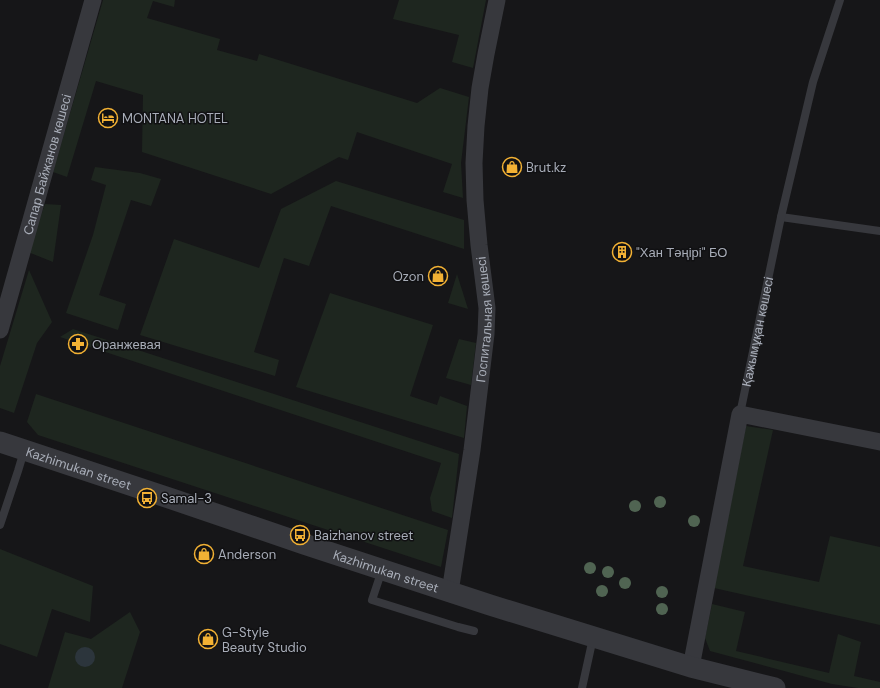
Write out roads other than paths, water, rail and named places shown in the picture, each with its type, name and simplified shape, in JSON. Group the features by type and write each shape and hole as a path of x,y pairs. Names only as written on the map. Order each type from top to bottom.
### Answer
{"street":[{"name":"Сапар Байжанов көшесі","path":"0,330 94,0"},
{"name":"Госпитальная көшесі","path":"450,592 472,450 486,334 487,308 479,245 475,200 474,163 480,88 497,0"},
{"path":"740,414 880,442"},
{"name":"Қажымұқан көшесі","path":"691,667 740,414"},
{"name":"Kazhimukan street","path":"0,442 450,592 691,667 728,680 775,688"}],"lane":[{"name":"Қажымұқан көшесі","path":"740,414 781,217 814,82 840,0"},
{"path":"781,217 880,231"},
{"path":"0,525 24,450"},
{"path":"383,569 372,600 474,631"},
{"path":"582,688 594,637"}],"place":[{"name":"MONTANA HOTEL","path":"108,118"},
{"name":"Brut.kz","path":"512,167"},
{"name":"\"Хан Тәңірі\" БО","path":"622,252"},
{"name":"Ozon","path":"438,276"},
{"name":"Оранжевая","path":"78,344"},
{"name":"Samal-3","path":"147,498"},
{"name":"Baizhanov street","path":"300,535"},
{"name":"Anderson","path":"204,554"},
{"name":"G-Style Beauty Studio","path":"208,639"}]}
